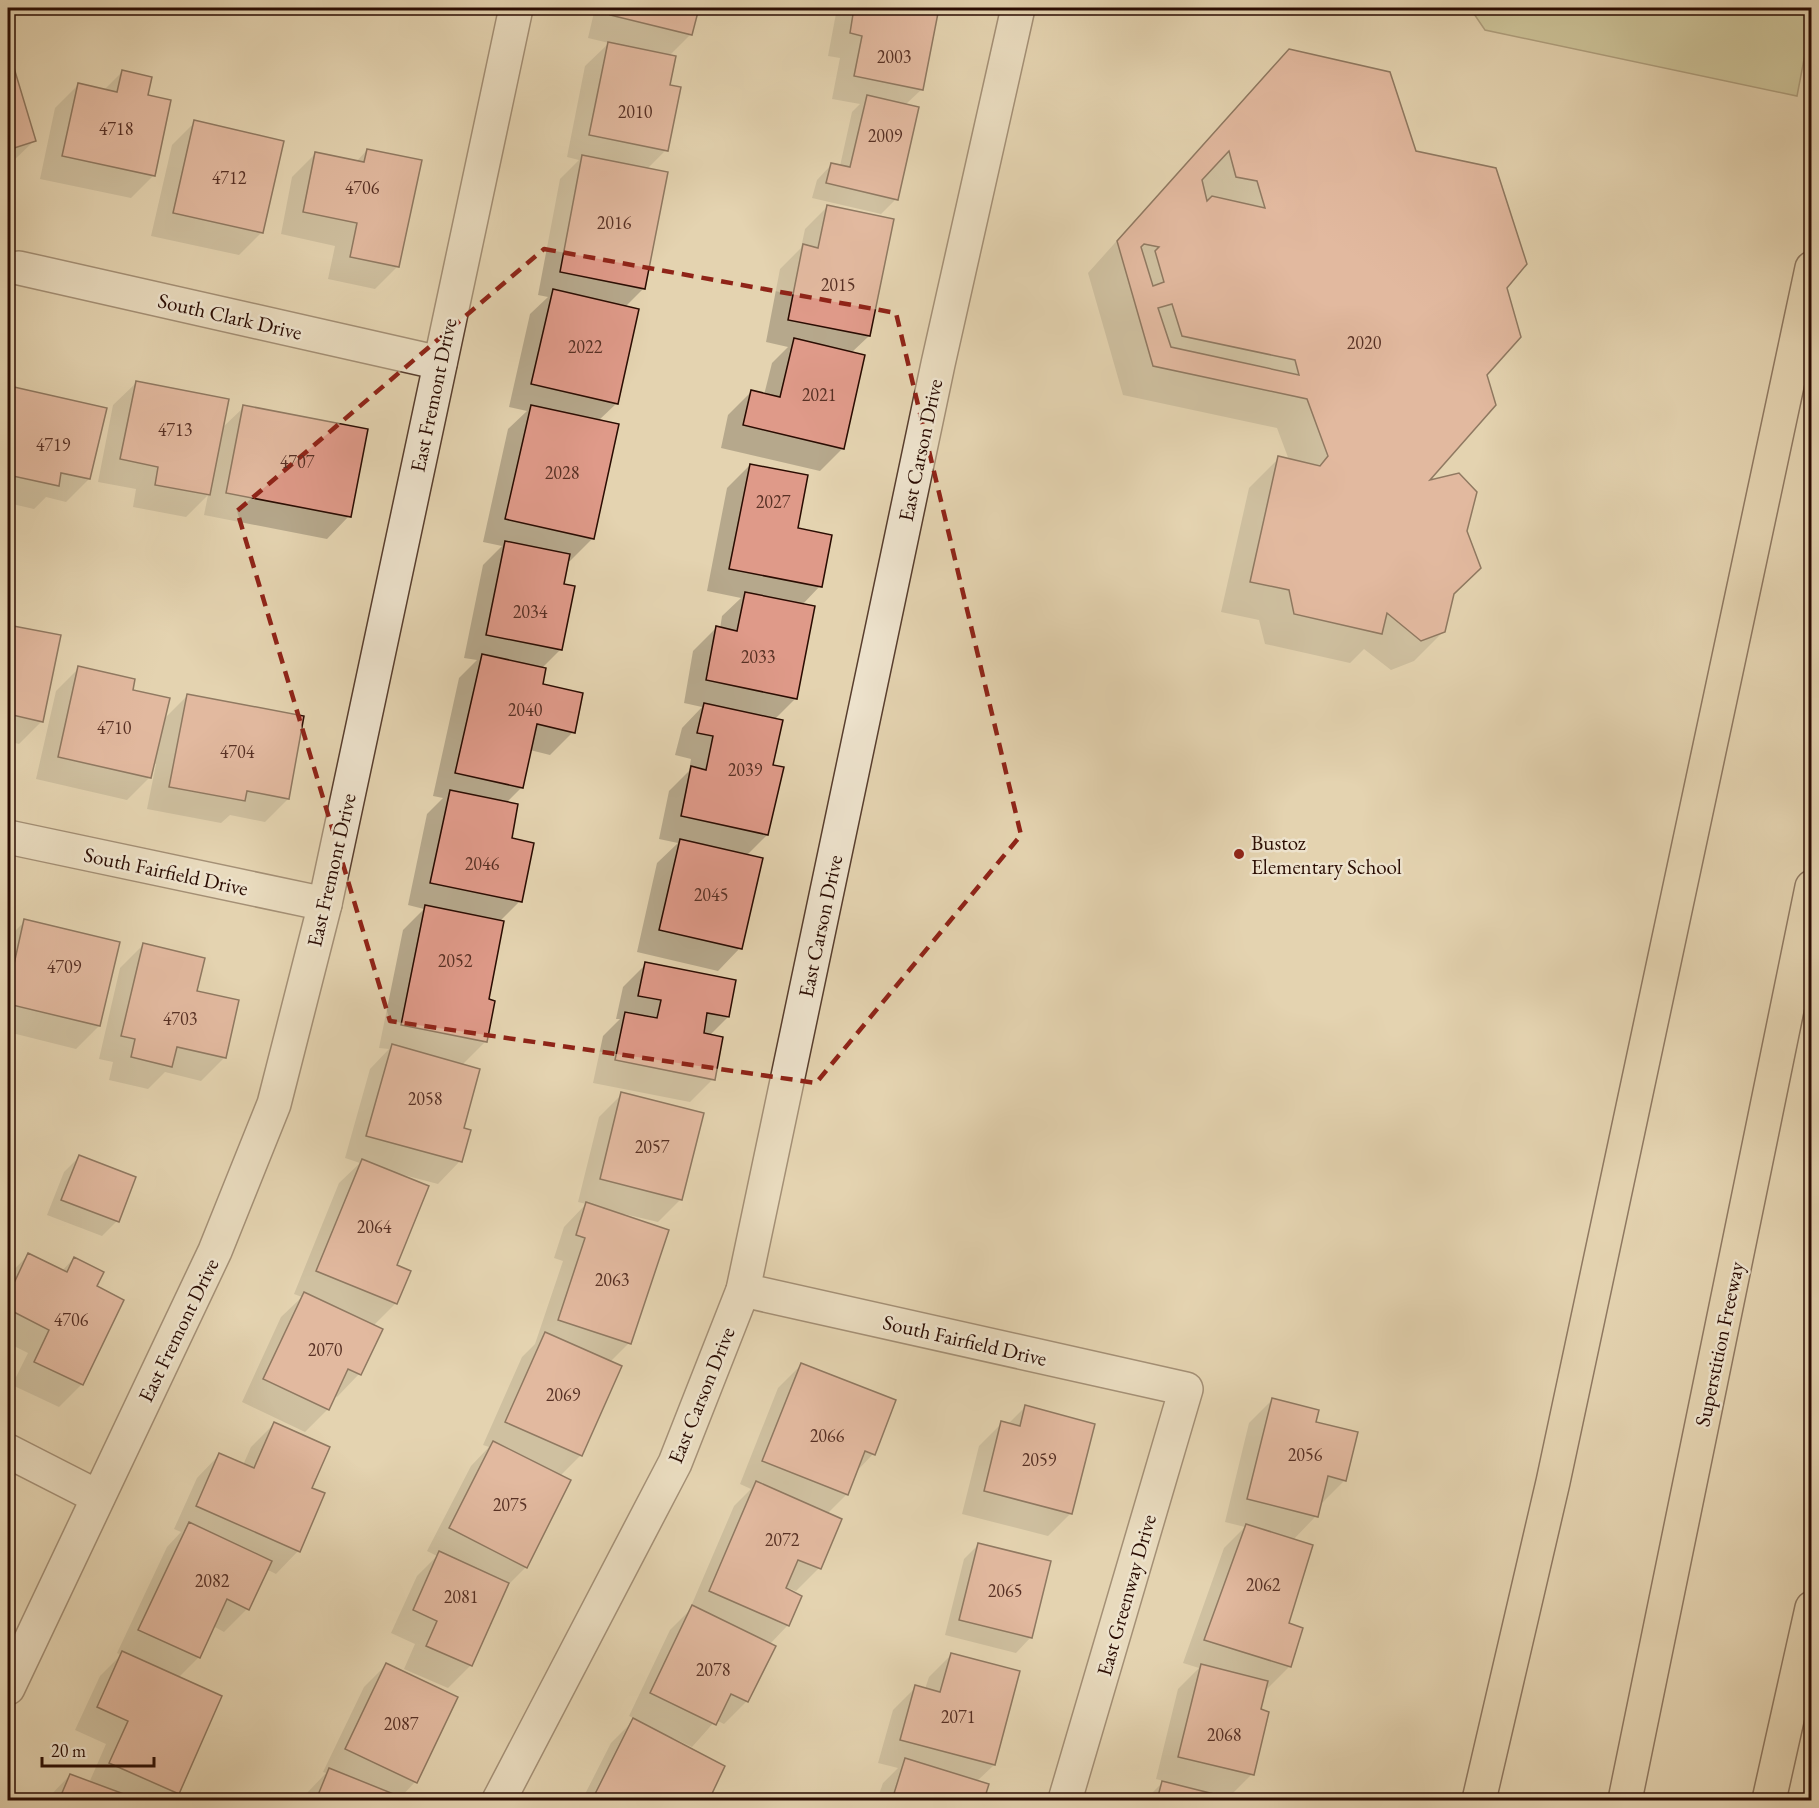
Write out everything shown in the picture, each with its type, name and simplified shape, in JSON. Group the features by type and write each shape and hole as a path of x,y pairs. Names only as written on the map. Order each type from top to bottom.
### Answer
{"highway":[{"path":"1479,1800 1556,1471 1812,268"},
{"name":"Superstition Freeway","path":"1625,1800 1812,888"},
{"path":"1769,1800 1812,1608"},
{"path":"1617,1800 1651,1674"}],"street":[{"name":"East Fremont Drive","path":"8,1688 215,1251 274,1104 325,904 516,8"},
{"name":"East Carson Drive","path":"499,1800 675,1463 743,1290 938,364 1018,8"},
{"name":"South Clark Drive","path":"19,268 440,363"},
{"name":"South Fairfield Drive","path":"8,837 325,904"},
{"name":"South Fairfield Drive","path":"743,1290 1186,1389"},
{"name":"East Greenway Drive","path":"1065,1800 1186,1389"},
{"path":"8,1451 98,1497"}],"highlighted area":[{"path":"544,249 896,313 1021,835 816,1083 390,1021 237,511"}],"green space":[{"path":"1470,8 1811,8 1812,18 1797,96 1485,30"}],"building":[{"path":"612,8 699,8 692,35 610,15"},
{"path":"854,8 939,8 923,90 854,76 862,36 850,33"},
{"path":"608,42 676,56 670,85 681,87 668,151 589,135"},
{"path":"8,48 36,141 8,150"},
{"path":"1289,49 1390,72 1416,151 1496,168 1527,264 1507,288 1521,337 1487,375 1496,405 1430,480 1459,473 1477,492 1467,531 1481,568 1454,594 1445,632 1421,641 1387,613 1382,634 1294,614 1289,590 1250,582 1278,456 1320,466 1328,456 1307,399 1153,366 1117,241","holes":["1229,151 1236,177 1257,181 1265,208 1212,196 1207,201 1202,180","1144,244 1159,247 1155,251 1164,282 1153,286 1141,247","1172,304 1182,336 1295,360 1299,375 1171,347 1158,308"]},
{"path":"122,70 152,77 148,95 171,100 155,176 62,156 78,83 117,92"},
{"path":"867,95 919,107 898,200 826,183 831,163 850,167"},
{"path":"194,120 284,141 263,233 173,213"},
{"path":"367,149 422,160 399,267 350,257 357,223 303,212 315,152 364,162"},
{"path":"582,155 668,172 645,289 560,272"},
{"path":"827,205 894,219 870,336 788,320 803,244 818,248"},
{"path":"553,289 639,309 618,404 531,384"},
{"path":"794,338 865,355 844,449 743,425 751,390 780,397"},
{"path":"136,381 229,399 210,495 155,485 158,467 120,459"},
{"path":"14,387 107,408 90,479 61,473 59,486 8,475 8,415"},
{"path":"243,405 368,429 351,517 226,493"},
{"path":"531,405 619,424 594,539 505,519"},
{"path":"750,464 808,475 798,528 832,535 822,587 729,569"},
{"path":"505,541 570,554 564,584 575,586 562,650 486,635"},
{"path":"745,592 815,606 797,699 706,680 716,626 737,631"},
{"path":"8,625 61,635 43,722 8,714"},
{"path":"482,654 546,668 543,684 583,693 575,733 537,724 523,788 455,773"},
{"path":"78,666 135,679 133,690 170,698 151,778 58,757"},
{"path":"187,694 304,716 289,799 247,791 245,801 169,787"},
{"path":"704,703 783,720 773,765 784,767 768,835 681,816 691,766 706,770 713,736 697,733"},
{"path":"450,790 518,804 512,838 534,843 522,902 430,883"},
{"path":"680,839 763,858 742,949 659,930"},
{"path":"425,905 504,921 489,999 495,1001 487,1042 401,1025"},
{"path":"24,919 120,942 100,1026 8,1004 8,991"},
{"path":"143,943 205,958 197,991 239,1000 226,1058 177,1047 172,1067 131,1057 135,1039 121,1036"},
{"path":"645,962 736,980 729,1017 707,1013 704,1033 723,1037 715,1080 615,1060 625,1012 657,1018 661,1000 638,996"},
{"path":"392,1044 480,1069 464,1128 471,1130 462,1162 366,1136"},
{"path":"621,1092 704,1113 682,1200 600,1179"},
{"path":"79,1155 136,1177 119,1222 61,1200"},
{"path":"362,1159 429,1186 397,1265 411,1271 397,1304 316,1271"},
{"path":"586,1202 669,1230 631,1344 558,1320 585,1238 576,1235"},
{"path":"28,1253 67,1272 74,1257 104,1272 97,1286 124,1300 83,1385 34,1362 49,1330 8,1309 8,1296"},
{"path":"304,1292 383,1329 361,1375 348,1369 329,1410 263,1379"},
{"path":"545,1332 622,1366 582,1456 505,1422"},
{"path":"801,1363 896,1400 875,1455 865,1451 848,1495 762,1461"},
{"path":"1272,1398 1319,1410 1316,1422 1358,1432 1346,1481 1328,1476 1318,1517 1247,1499"},
{"path":"1025,1405 1095,1424 1072,1514 984,1491 1001,1421 1020,1426"},
{"path":"274,1422 330,1447 312,1488 325,1493 300,1552 196,1506 219,1453 254,1468"},
{"path":"493,1441 571,1480 527,1568 449,1528"},
{"path":"756,1481 842,1519 821,1569 798,1560 786,1588 802,1596 789,1626 709,1591"},
{"path":"189,1522 272,1561 249,1610 227,1599 200,1658 138,1630"},
{"path":"1246,1524 1313,1545 1289,1623 1303,1628 1291,1667 1204,1640"},
{"path":"978,1543 1051,1561 1032,1638 959,1620"},
{"path":"439,1551 509,1583 472,1666 426,1646 437,1621 413,1610"},
{"path":"692,1605 776,1646 748,1702 731,1694 716,1725 650,1693"},
{"path":"122,1651 222,1696 179,1794 109,1763 128,1721 97,1707"},
{"path":"951,1653 1020,1671 995,1765 900,1740 915,1685 940,1692"},
{"path":"386,1663 458,1697 417,1783 345,1749"},
{"path":"1201,1664 1268,1681 1261,1709 1269,1712 1254,1775 1178,1757"},
{"path":"633,1718 725,1766 709,1800 592,1800"},
{"path":"905,1758 989,1784 984,1800 892,1800"},
{"path":"329,1768 406,1799 406,1800 316,1800"},
{"path":"70,1774 140,1800 59,1800"},
{"path":"1162,1781 1238,1800 1157,1800"}],"place":[{"name":"Bustoz Elementary School","path":"1239,854"}]}
